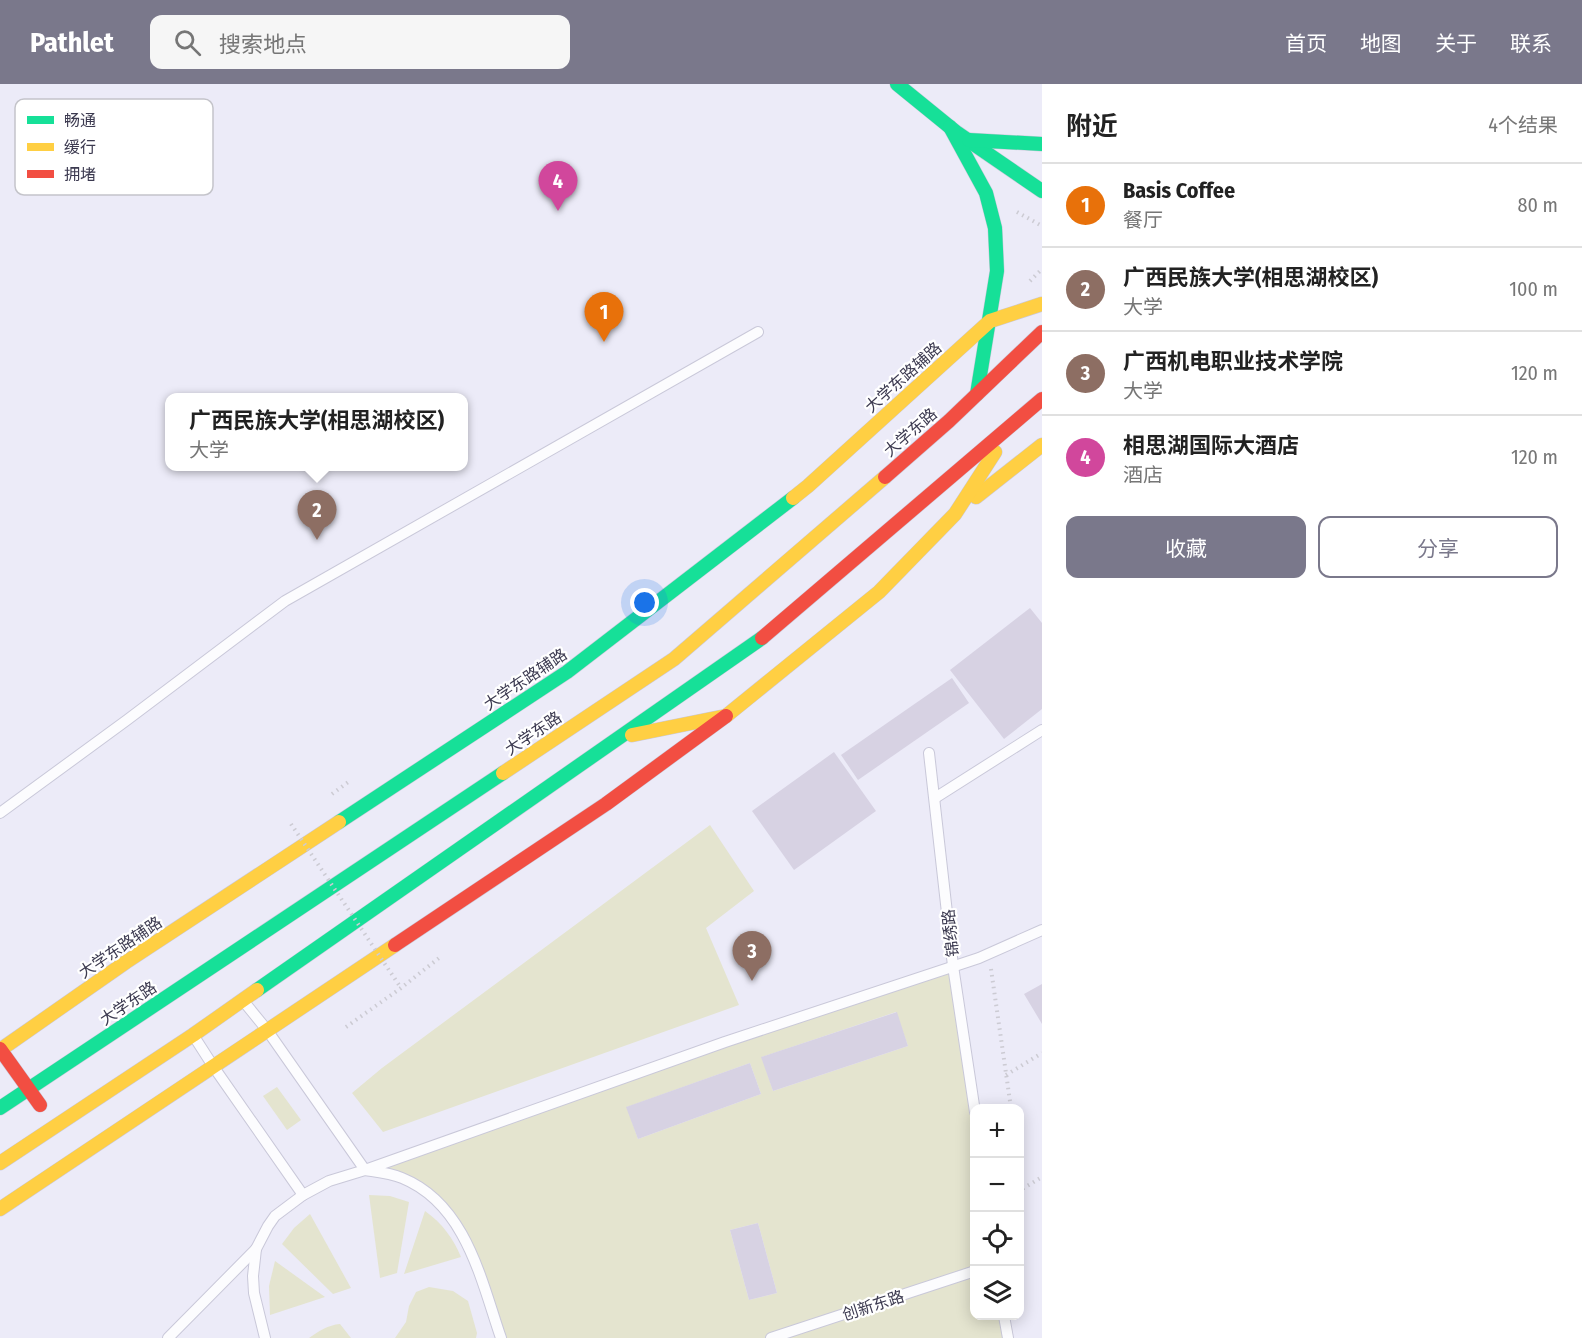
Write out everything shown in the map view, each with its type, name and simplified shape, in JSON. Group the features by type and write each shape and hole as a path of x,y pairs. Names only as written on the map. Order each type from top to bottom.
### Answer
{"main road":[{"path":"897,84 950,127 1042,191"},
{"path":"950,127 986,193 995,228 997,271 977,394"},
{"path":"969,140 1042,144"},
{"name":"大学东路辅路","path":"0,1049 126,962 567,672 808,486 990,321 1042,304"},
{"name":"大学东路","path":"0,1108 674,659 949,421 1042,332"},
{"path":"0,1163 193,1035 755,644 1042,399"},
{"path":"954,514 1015,423"},
{"path":"0,1209 606,804 726,716 879,592 954,514 1042,445"},
{"path":"619,738 726,716"},
{"path":"0,1049 55,1126"}],"lane":[{"path":"0,813 285,601 758,332"},
{"path":"935,798 1042,730"},
{"name":"锦绣路","path":"928,753 953,966 974,1104"},
{"path":"168,1338 256,1249 275,1216 303,1195 330,1180 366,1170 725,1042 988,954 1042,930"},
{"path":"243,1000 267,1030 366,1170 404,1179 425,1192 444,1208 459,1228 471,1251 501,1338"},
{"path":"193,1035 303,1195"},
{"path":"256,1249 254,1293 266,1338"},
{"name":"创新东路","path":"771,1338 970,1273"},
{"path":"1005,1320 1008,1338"}],"path":[{"path":"291,824 401,988"},
{"path":"988,954 1010,1104"},
{"path":"346,1027 439,958"},
{"path":"1006,1075 1042,1053"},
{"path":"1024,1188 1042,1177"}],"green space":[{"path":"710,825 754,891 706,928 739,1005 383,1132 352,1093 382,1068"},
{"path":"953,966 974,1104 970,1104 970,1320 1005,1320 1008,1338 501,1338 471,1251 425,1192 366,1170","holes":["896,1012 908,1046 773,1091 762,1057","750,1063 761,1094 638,1139 627,1107","758,1223 777,1293 749,1300 730,1230"]},
{"path":"277,1087 301,1120 287,1130 263,1096"},
{"path":"369,1195 390,1196 409,1202 397,1273 380,1278"},
{"path":"425,1211 446,1231 461,1257 404,1274"},
{"path":"310,1214 351,1288 333,1294 282,1244 294,1228"},
{"path":"275,1261 325,1297 270,1315 269,1286"},
{"path":"429,1287 453,1291 468,1301 477,1333 476,1338 395,1338 406,1322 409,1306 416,1292"},
{"path":"340,1324 351,1338 309,1338 328,1327"}],"building":[{"path":"1030,608 1042,623 1042,709 1004,739 950,670"},
{"path":"952,678 969,703 858,780 841,755"},
{"path":"834,752 876,811 794,870 752,811"},
{"path":"1042,984 1042,1024 1024,994"},
{"path":"897,1012 908,1046 773,1091 761,1057"},
{"path":"750,1063 761,1094 638,1139 626,1107"},
{"path":"758,1223 777,1293 749,1300 730,1230"}],"traffic: fast":[{"path":"897,84 956,132 1042,191"},
{"path":"950,127 986,193 995,228 997,271 977,394"},
{"path":"969,140 1042,144"},
{"path":"339,822 567,672 793,498"},
{"path":"257,990 762,638"},
{"path":"0,1108 503,773"}],"traffic: slow":[{"path":"793,498 990,321 1042,304"},
{"path":"976,497 1042,445"},
{"path":"632,735 726,716 879,592 955,514 995,452"},
{"path":"503,773 674,659 885,477"},
{"path":"0,1050 126,962 339,822"},
{"path":"0,1209 395,945"},
{"path":"0,1163 257,990"}],"traffic: jam":[{"path":"885,477 949,421 1042,332"},
{"path":"762,638 1042,399"},
{"path":"395,945 606,804 726,716"},
{"path":"0,1049 40,1105"}],"place":[{"name":"相思湖国际大酒店","path":"558,211"},
{"name":"Basis Coffee","path":"604,342"},
{"name":"广西民族大学(相思湖校区)","path":"317,540"},
{"name":"广西机电职业技术学院","path":"752,981"}]}
